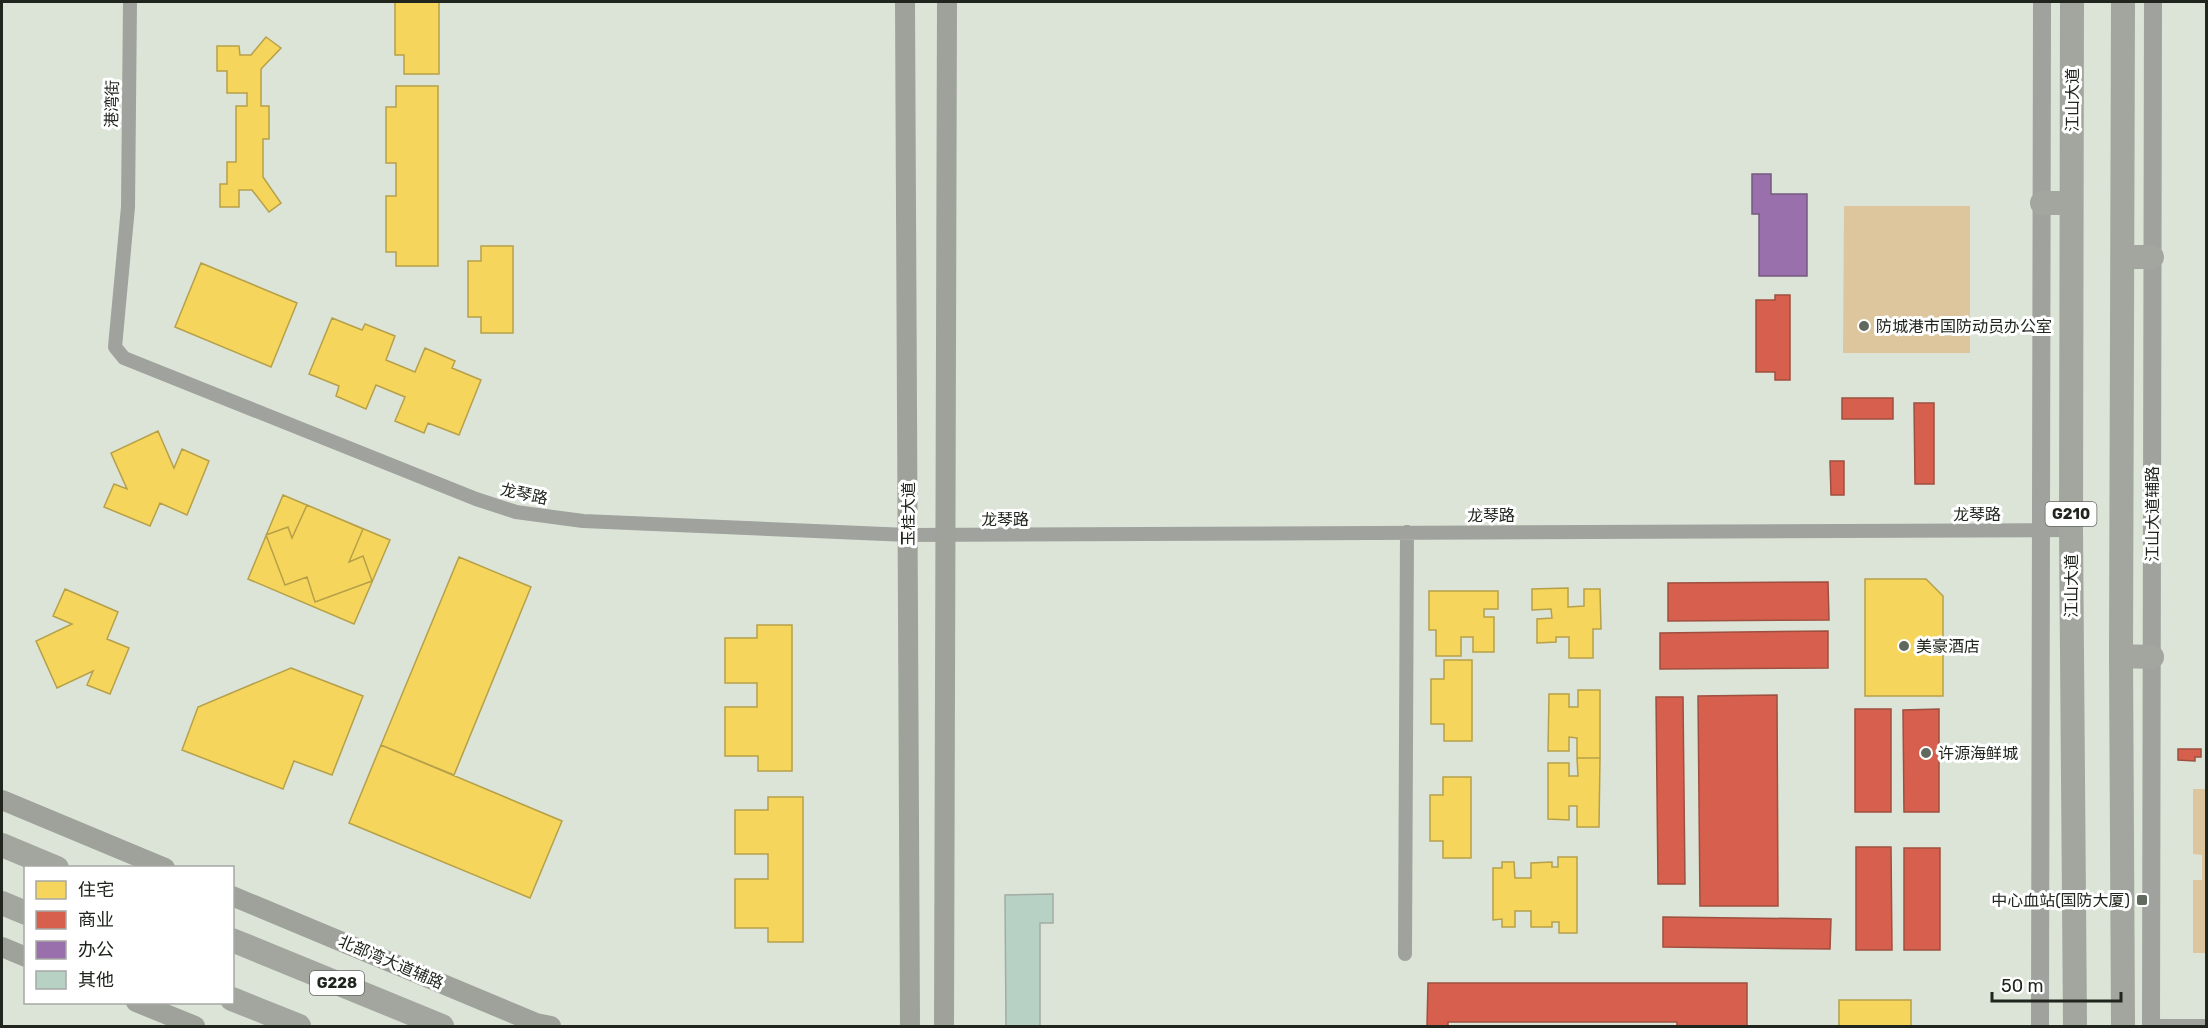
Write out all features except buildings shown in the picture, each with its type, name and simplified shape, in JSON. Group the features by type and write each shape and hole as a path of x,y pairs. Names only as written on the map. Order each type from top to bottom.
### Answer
{"highway":[{"name":"江山大道","path":"2072,2 2071,530 2074,1026"},
{"path":"2123,2 2121,656 2123,1026"},
{"path":"2042,203 2071,203"},
{"path":"2123,256 2152,257"},
{"path":"2121,656 2152,657"},
{"path":"2,844 55,866"},
{"path":"2,903 24,912"},
{"name":"G228","path":"234,941 442,1026"},
{"path":"234,1000 300,1026"}],"main road":[{"name":"玉桂大道","path":"905,2 910,1026"},
{"path":"944,1026 946,2"},
{"path":"2,800 163,866"},
{"name":"北部湾大道辅路","path":"234,897 536,1023 551,1026"},
{"path":"2,947 24,956"},
{"path":"141,1004 195,1026"}],"street":[{"name":"港湾街","path":"128,207 130,2"},
{"path":"2040,1026 2042,2"},
{"name":"江山大道辅路","path":"2151,1026 2153,2"},
{"name":"龙琴路","path":"128,207 115,347 124,358 476,499 516,512 583,521 945,536 2071,530"},
{"path":"1405,954 1407,532"},
{"path":"2151,1026 2206,1026"}],"shaded area":[{"path":"1844,206 1970,206 1970,353 1843,353"},
{"path":"2193,789 2206,789 2206,953 2193,953 2193,880 2202,880 2202,855 2193,854"}],"place":[{"name":"防城港市国防动员办公室","path":"1864,326"},
{"name":"美豪酒店","path":"1904,646"},
{"name":"许源海鲜城","path":"1926,753"},
{"name":"中心血站(国防大厦)","path":"2142,900"}]}
